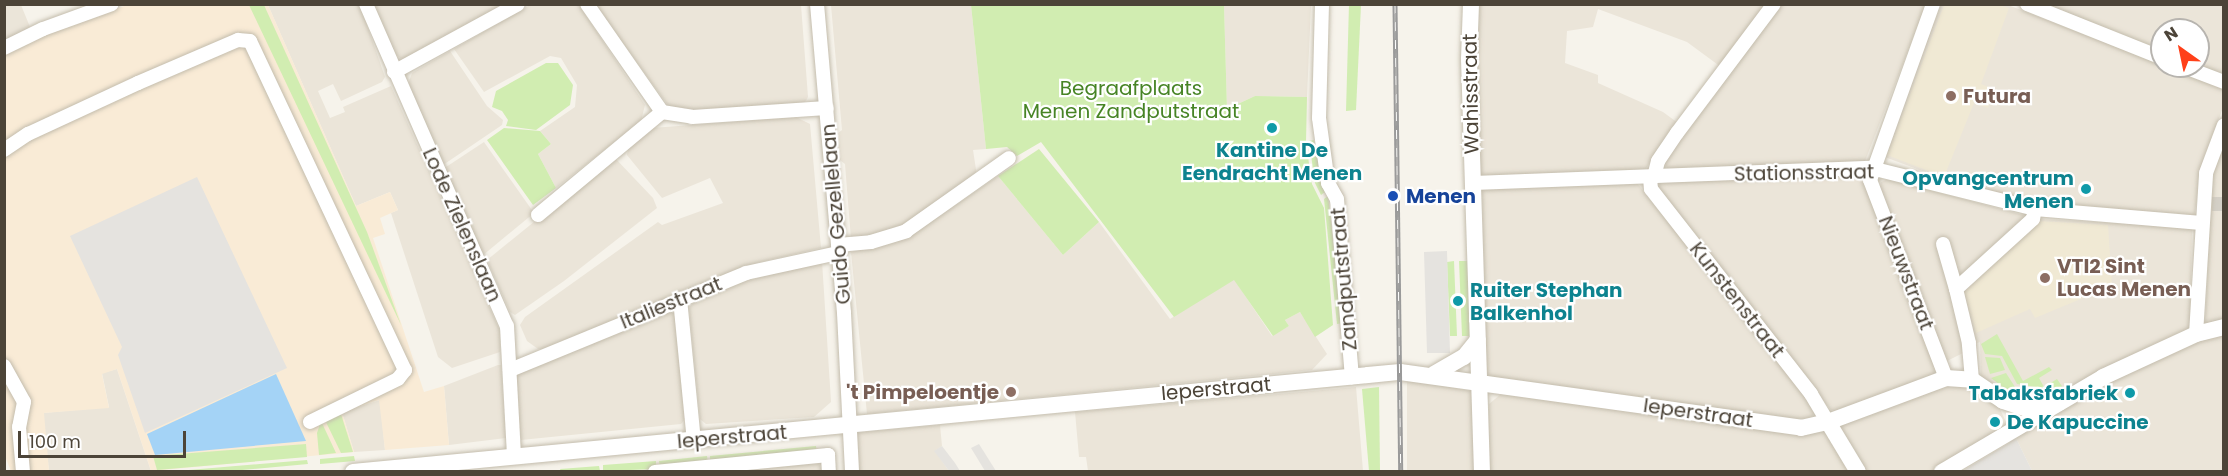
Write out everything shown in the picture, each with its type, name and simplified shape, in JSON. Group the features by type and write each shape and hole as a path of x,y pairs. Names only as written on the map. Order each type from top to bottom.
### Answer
{"street":[{"path":"4,48 43,29 112,4"},
{"name":"Lode Zielenslaan","path":"366,4 507,326 514,457"},
{"path":"394,72 518,4"},
{"path":"587,4 662,112 692,117 827,108"},
{"name":"Guido Gezellelaan","path":"817,4 838,249 852,471"},
{"name":"Zandputstraat","path":"1322,4 1319,118 1328,183 1337,199 1352,376"},
{"name":"Wahisstraat","path":"1471,4 1478,340 1482,385 1482,471"},
{"path":"1652,178 1658,162 1677,133 1774,4"},
{"path":"1871,168 1933,4"},
{"path":"2027,4 2150,53"},
{"path":"4,150 28,134 138,83 238,40 250,41 405,370 398,379 310,422"},
{"path":"538,215 662,112"},
{"path":"2196,334 2201,223 2207,204 2206,173 2223,125"},
{"name":"Italiestraat","path":"510,370 746,273 906,231 1009,158"},
{"name":"Stationsstraat","path":"1474,183 1871,168 2035,209 2201,223"},
{"name":"Nieuwstraat","path":"1871,168 1870,180 1946,378"},
{"name":"Kunstenstraat","path":"1652,178 1651,189 1811,394 1828,422"},
{"path":"1956,289 2033,219 2035,209"},
{"path":"1943,244 1969,343 1972,380"},
{"path":"680,299 694,441"},
{"name":"Ieperstraat","path":"1942,471 2008,435 2059,403 2196,334 2223,327"},
{"path":"1434,374 1464,357 1478,340"},
{"path":"4,366 24,402 19,427 23,471"},
{"name":"Ieperstraat","path":"353,471 496,465 514,457 1400,372 1434,374 1482,385 1801,428 1828,422 1946,378 1972,380 2003,401 2028,409 2059,403"},
{"path":"2003,401 2013,416 2008,435"},
{"path":"1828,422 1858,471"},
{"name":"Ieperstraat","path":"655,471 828,455 829,471"}],"shaded area":[{"path":"5,5 21,5 30,27 5,41"},
{"path":"127,5 268,5 356,206 390,192 398,210 380,218 385,234 373,238 424,392 444,386 449,445 385,450 379,400 342,412 354,452 151,471 117,369 102,374 109,408 44,413 49,471 11,471 5,456 5,54 39,36"},
{"path":"268,5 360,5 385,77 382,82 341,101 333,84 318,91 330,118 345,112 343,107 391,86 500,331 500,352 452,368 438,357 391,213 398,210 390,192 356,206"},
{"path":"373,5 505,5 404,60 391,52"},
{"path":"530,5 579,5 645,105 641,121 556,188 538,154 551,144 540,131 575,107 577,85 561,58 550,56 484,92 454,49"},
{"path":"595,5 801,5 808,97 804,104 688,111 670,108"},
{"path":"831,5 971,5 986,149 973,150 977,176 901,230 851,239 845,164 840,160 838,133 842,130"},
{"path":"1224,5 1311,5 1307,97 1255,96 1227,109"},
{"path":"1479,5 1769,5 1721,67 1687,42 1598,9 1593,27 1567,31 1565,63 1598,75 1598,83 1663,112 1678,123 1644,171 1484,177 1480,175 1476,89"},
{"path":"1778,5 1926,5 1865,161 1668,170 1663,159"},
{"path":"1941,5 2008,5 2150,60 2150,78 2197,78 2223,88 2223,108 2204,157 2194,217 2072,208 2020,199 1947,180 1882,156"},
{"name":"Futura","path":"1944,5 1999,5 2009,8 1981,84 1994,89 1988,108 1974,103 1944,177 1887,155"},
{"path":"2043,5 2223,6 2223,75 2210,70 2210,18 2150,18 2150,46"},
{"path":"450,51 487,106 503,120 502,125 443,165 408,84 412,73"},
{"path":"796,117 810,124 821,248 760,262 546,349 538,349 527,341 520,325 525,317 658,222 662,225 723,203 710,178 662,198 627,155 628,148 652,128"},
{"path":"484,142 534,213 482,256 443,169"},
{"path":"2223,142 2223,323 2205,326 2212,172"},
{"path":"614,157 653,198 657,208 564,281 515,315 510,312 487,260"},
{"path":"1860,174 1937,363 1934,365 1938,377 1836,412 1830,409 1657,188 1660,182"},
{"path":"998,176 1063,255 1099,222 1170,319 1234,279 1272,336 1289,326 1285,320 1300,312 1327,354 1312,370 867,414 851,252 909,237"},
{"path":"197,177 287,368 145,433 118,355 122,347 70,236"},
{"path":"1888,179 2023,215 2025,219 1950,286 1967,351 1947,361 1880,189 1881,182"},
{"path":"1637,183 1811,402 1815,412 1811,418 1793,419 1492,380 1486,372 1482,189"},
{"path":"2040,219 2192,227 2190,330 2057,397 2028,405 1981,381 1980,342 1974,344 1960,294"},
{"name":"VTI2 Sint Lucas Menen","path":"2039,221 2108,225 2112,286 2035,318 2030,309 1976,333 1964,292"},
{"path":"1447,251 1450,353 1427,353 1424,252"},
{"path":"822,261 831,402 814,417 706,424 700,419 689,308 695,301 731,285"},
{"path":"674,310 686,418 681,424 521,440 515,379 518,373"},
{"path":"2223,333 2223,471 2032,471 2015,436 2040,418 2181,346"},
{"path":"501,365 506,438 449,445 444,386"},
{"path":"117,369 151,471 49,471 43,413 109,407 102,373"},
{"path":"1407,379 1471,391 1476,471 1407,471"},
{"path":"1961,382 1996,401 2009,428 1941,468 1928,472 1862,471 1841,430 1842,421"},
{"path":"1356,387 1363,471 1088,471 1086,457 1079,457 1075,412"},
{"path":"1501,394 1824,432 1833,436 1853,472 1488,472 1489,404"},
{"path":"380,400 385,450 354,452 342,412"},
{"path":"940,425 942,446 935,451 949,471 858,471 853,433"},
{"path":"2015,436 2032,471 1961,472 2009,443"},
{"path":"979,444 996,471 985,471 971,448"},
{"path":"942,446 960,471 949,471 934,451"},
{"path":"818,462 823,472 694,472"}],"green space":[{"path":"1349,4 1361,5 1356,110 1346,111"},
{"path":"249,5 264,5 367,232 401,325"},
{"name":"Begraafplaats Menen Zandputstraat","path":"971,5 1224,5 1227,109 1255,96 1307,97 1306,143 1312,184 1324,208 1333,325 1315,337 1300,312 1285,320 1289,326 1273,336 1234,280 1174,317 1041,142 1017,156 1007,147 986,149"},
{"path":"546,63 558,63 573,85 570,105 536,130 506,126 508,120 502,111 492,107 496,91"},
{"path":"504,128 540,131 551,144 538,154 556,188 533,205 487,140"},
{"path":"1314,140 1325,192 1321,195 1315,183 1309,141"},
{"path":"1039,149 1099,222 1063,255 998,176"},
{"path":"1328,196 1343,323 1337,324 1324,199"},
{"path":"1454,261 1457,336 1450,336 1447,262"},
{"path":"1459,261 1468,261 1470,336 1462,336"},
{"path":"1997,334 2023,381 2049,367 2052,370 2039,378 2044,387 2057,379 2064,389 2050,397 2042,388 2017,384 2002,356 1985,354 1981,344"},
{"path":"1985,357 2000,358 2005,370 1990,374"},
{"path":"2006,373 2015,387 2039,390 2045,396 2030,398 2012,394 1991,378"},
{"path":"1379,387 1380,471 1369,471 1362,389"},
{"path":"340,411 353,452 341,453 324,418"},
{"path":"321,421 336,453 319,455 317,433"},
{"path":"306,444 307,457 157,470 153,456"},
{"path":"816,446 817,453 710,463 710,456"},
{"path":"354,456 355,461 320,464 320,459"},
{"path":"707,456 708,464 660,468 659,461"},
{"path":"307,460 308,464 231,471 177,471"},
{"path":"656,461 656,469 603,471 603,465"},
{"path":"599,466 600,471 561,471 560,469"}],"water":[{"path":"276,374 306,441 155,455 147,434"}],"tunnel":[{"path":"2212,204 2224,204"}],"railway":[{"path":"1395,4 1401,472"}],"place":[{"name":"Futura","path":"1951,96"},
{"name":"Kantine De Eendracht Menen","path":"1272,128"},
{"name":"Opvangcentrum Menen","path":"2086,189"},
{"name":"Menen","path":"1393,196"},
{"name":"VTI2 Sint Lucas Menen","path":"2045,278"},
{"name":"Ruiter Stephan Balkenhol","path":"1458,301"},
{"name":"'t Pimpeloentje","path":"1011,392"},
{"name":"Tabaksfabriek","path":"2130,393"},
{"name":"De Kapuccine","path":"1995,422"}]}
